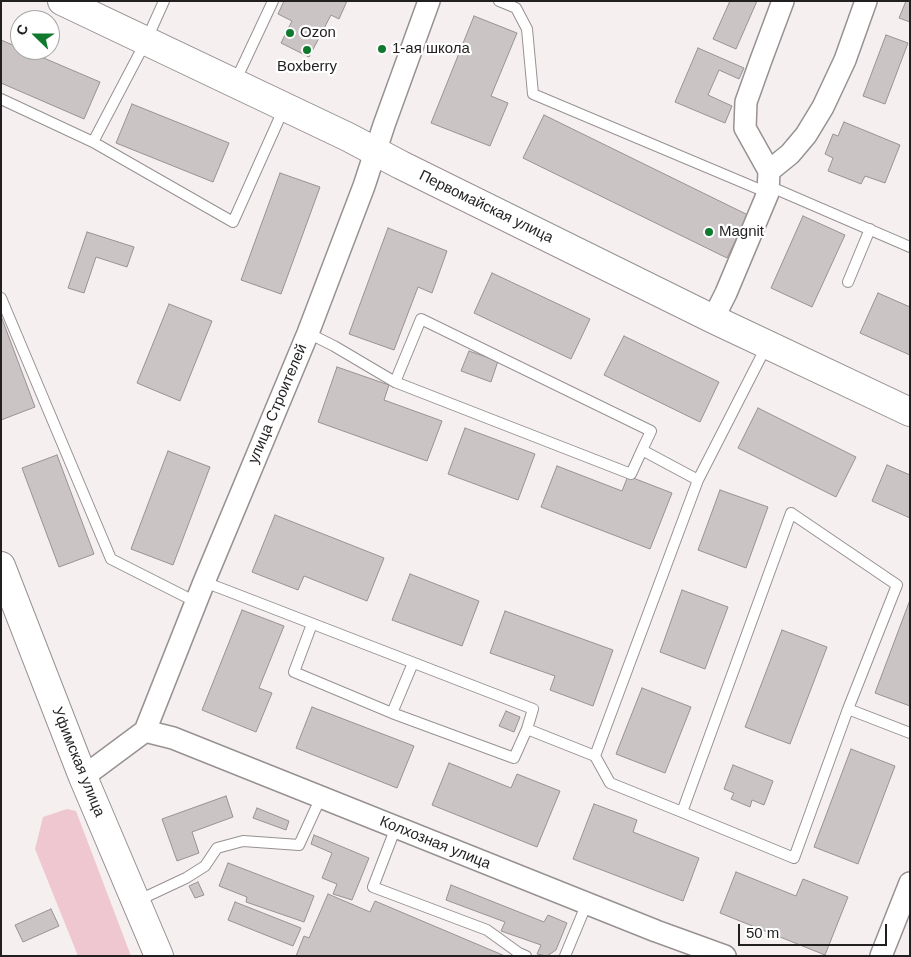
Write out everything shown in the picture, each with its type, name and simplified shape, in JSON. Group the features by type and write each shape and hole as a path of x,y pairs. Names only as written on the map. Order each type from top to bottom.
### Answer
{"street":[{"name":"Первомайская улица","path":"63,1 348,137 713,319 910,412"},
{"path":"713,319 726,293 768,193 768,171 745,128 746,102 783,1"},
{"path":"768,171 790,154 806,134 823,107 844,60 866,1"},
{"name":"улица Строителей","path":"145,730 204,582 308,333 360,195 425,2"},
{"name":"Уфимская улица","path":"1,566 83,777 159,956"},
{"path":"83,777 145,730"},
{"name":"Колхозная улица","path":"145,730 173,738 656,931 725,956"},
{"path":"881,956 900,918 910,883"}],"lane":[{"path":"93,142 146,41 164,1"},
{"path":"234,83 273,1"},
{"path":"499,1 516,8 527,29 533,94 768,193 778,190 910,247"},
{"path":"1,98 93,142 233,222 284,107"},
{"path":"848,282 870,230"},
{"path":"1,298 111,559 196,602"},
{"path":"308,333 395,382 630,474 651,431 421,320 395,382"},
{"path":"595,756 698,480 767,344"},
{"path":"642,450 698,480"},
{"path":"527,729 595,756 610,783 794,858 848,708 897,585 791,513 682,812"},
{"path":"204,582 533,709 527,729 514,758 392,713 294,672 312,624"},
{"path":"392,713 413,662"},
{"path":"848,708 910,733"},
{"path":"136,902 186,878 205,866 217,848 242,841 299,845 321,797"},
{"path":"396,827 373,887 487,930 526,956"},
{"path":"564,956 587,903"}],"shaded area":[{"path":"67,809 76,811 131,956 78,956 35,849 43,817"}],"building":[{"path":"284,1 347,1 339,19 331,15 309,57 281,43 292,21 278,14"},
{"path":"730,1 757,1 736,49 713,39"},
{"path":"906,1 910,1 910,22 899,18"},
{"path":"474,16 517,33 491,96 508,103 490,146 431,123"},
{"path":"886,35 908,43 885,104 863,96"},
{"path":"1,40 10,44 10,60 48,60 100,82 84,119 1,83"},
{"path":"698,48 744,68 739,79 719,70 708,95 732,106 725,123 675,102"},
{"path":"132,104 229,143 213,182 116,143"},
{"path":"544,115 748,215 727,258 523,158"},
{"path":"844,122 900,145 885,183 865,176 861,184 828,171 833,158 825,154 833,134 838,136"},
{"path":"280,173 320,187 281,294 241,280"},
{"path":"803,216 845,235 812,307 771,288"},
{"path":"388,228 447,251 432,293 418,287 394,350 349,334"},
{"path":"87,232 134,247 127,267 96,257 84,293 68,288"},
{"path":"492,273 590,319 571,359 474,313"},
{"path":"878,293 910,307 910,355 860,333"},
{"path":"169,304 212,321 180,401 137,383"},
{"path":"1,316 35,407 1,420"},
{"path":"624,336 719,382 700,422 604,375"},
{"path":"469,351 498,361 491,382 461,371"},
{"path":"337,367 389,385 384,400 442,421 427,461 318,422"},
{"path":"758,408 856,457 836,497 738,448"},
{"path":"465,428 535,454 518,500 448,474"},
{"path":"168,451 210,467 173,565 131,549"},
{"path":"57,455 94,554 59,567 22,468"},
{"path":"887,465 910,475 910,518 872,501"},
{"path":"557,466 622,491 628,476 672,493 650,549 541,507"},
{"path":"720,490 768,507 746,568 698,550"},
{"path":"275,515 384,558 367,601 304,576 298,590 252,572"},
{"path":"410,574 479,601 462,646 392,620"},
{"path":"682,590 728,607 705,669 660,652"},
{"path":"910,600 910,706 875,693"},
{"path":"242,610 284,626 259,688 272,693 256,732 202,710"},
{"path":"505,611 613,650 593,706 550,690 555,676 490,653"},
{"path":"782,630 827,647 790,744 745,727"},
{"path":"642,688 691,707 665,773 616,754"},
{"path":"312,707 414,746 397,788 296,748"},
{"path":"506,711 520,717 514,732 499,726"},
{"path":"851,749 895,766 858,864 814,847"},
{"path":"449,763 511,788 517,774 560,791 537,847 432,805"},
{"path":"733,765 773,781 764,805 752,800 750,807 731,799 734,793 724,789"},
{"path":"226,796 233,817 192,832 199,853 177,861 162,819"},
{"path":"594,804 637,820 633,832 699,858 683,901 573,859"},
{"path":"257,808 289,821 286,830 253,818"},
{"path":"314,835 369,858 352,900 333,894 337,884 322,878 332,853 311,844"},
{"path":"228,863 314,896 304,922 246,902 247,897 219,886"},
{"path":"736,872 796,896 803,879 848,897 825,955 720,913"},
{"path":"198,882 204,895 195,898 189,886"},
{"path":"451,885 544,922 548,915 567,923 556,950 547,956 537,954 541,945 501,931 505,922 446,900"},
{"path":"328,894 370,912 375,901 505,956 296,956 304,936 309,938"},
{"path":"235,902 301,928 293,946 228,920"},
{"path":"51,909 59,926 23,942 15,925"}],"place":[{"name":"Ozon","path":"290,33"},
{"name":"1-ая школа","path":"382,49"},
{"name":"Boxberry","path":"307,50"},
{"name":"Magnit","path":"709,232"}]}
